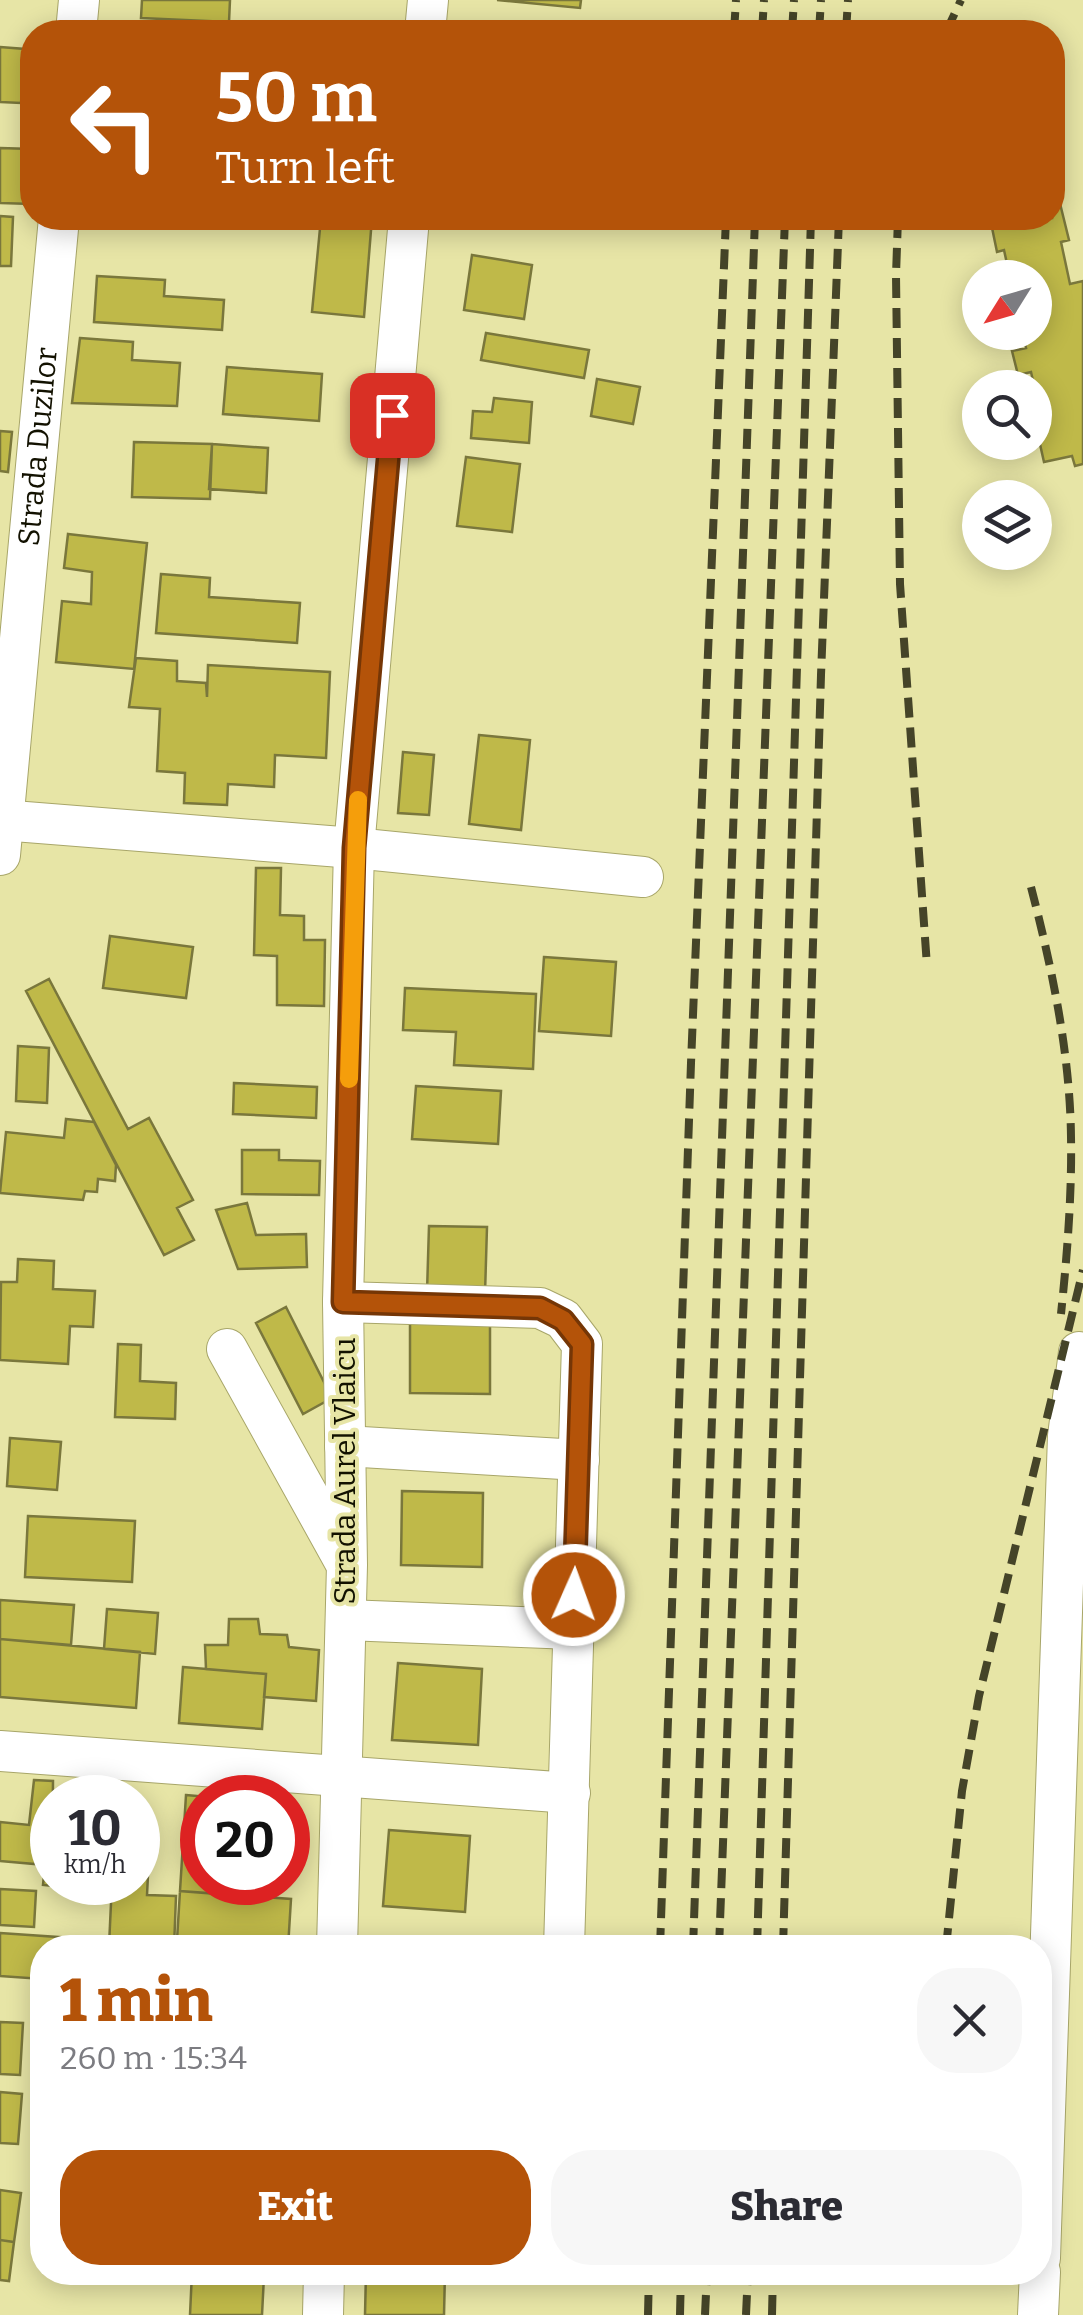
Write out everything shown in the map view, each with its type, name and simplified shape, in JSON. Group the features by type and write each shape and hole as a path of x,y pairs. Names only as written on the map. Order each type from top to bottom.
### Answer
{"street":[{"name":"Strada Duzilor","path":"1,832 58,230"},
{"name":"Strada Aurel Vlaicu","path":"337,1935 347,1565 343,1302 354,848 408,230"},
{"path":"1,832 354,848 643,877"},
{"path":"343,1302 540,1308 563,1320 582,1344 565,1935"},
{"path":"227,1349 347,1565"},
{"path":"1052,2060 1070,1763 1079,1352"},
{"path":"345,1446 578,1460"},
{"path":"346,1620 574,1628"},
{"path":"0,1751 570,1793"},
{"path":"323,2315 324,2285"},
{"path":"1038,2315 1039,2285"}],"building":[{"path":"142,0 230,0 229,20 141,18"},
{"path":"497,0 581,0 580,8"},
{"path":"0,47 20,49 20,103 0,102"},
{"path":"0,148 20,149 20,204 0,203"},
{"path":"0,216 13,217 11,266 0,266"},
{"path":"1065,224 1069,240 1061,242 1070,284 1083,281 1083,464 1075,466 1072,456 1044,462 1052,460 1052,370 1017,370 1012,351 1052,350 1052,260 1006,260 1004,250 997,252 992,230 1065,230"},
{"path":"320,230 371,230 364,317 312,312"},
{"path":"472,255 532,265 524,319 464,310"},
{"path":"97,276 165,280 164,296 224,300 222,330 94,322"},
{"path":"486,333 589,350 584,378 481,360"},
{"path":"80,338 133,342 132,360 180,363 177,406 72,403"},
{"path":"227,367 322,374 319,421 223,414"},
{"path":"597,379 640,387 633,424 591,416"},
{"path":"494,398 532,402 529,443 471,438 473,411 492,412"},
{"path":"0,431 12,432 8,472 0,471"},
{"path":"134,442 212,444 210,499 132,497"},
{"path":"212,444 268,448 266,493 209,489"},
{"path":"466,457 520,464 512,532 457,526"},
{"path":"68,534 147,543 134,669 56,662 62,601 91,604 92,572 64,568"},
{"path":"161,574 210,578 209,597 300,603 297,643 156,633"},
{"path":"136,658 177,661 177,681 206,683 207,697 208,665 330,672 326,758 275,755 274,787 228,784 227,805 184,803 185,773 157,771 160,709 129,707"},
{"path":"479,735 530,740 521,830 469,824"},
{"path":"403,752 434,755 429,815 398,813"},
{"path":"256,868 281,868 280,915 304,916 304,940 325,940 324,1006 277,1005 277,956 254,955"},
{"path":"110,936 193,947 186,998 103,988"},
{"path":"544,957 616,962 611,1036 539,1031"},
{"path":"49,979 128,1129 149,1118 193,1200 177,1208 194,1240 164,1255 26,991"},
{"path":"405,988 536,994 533,1069 454,1065 456,1032 403,1030"},
{"path":"18,1046 49,1048 47,1103 16,1101"},
{"path":"234,1083 317,1087 316,1118 233,1114"},
{"path":"416,1086 501,1091 498,1144 412,1139"},
{"path":"66,1119 94,1122 116,1165 115,1181 98,1179 97,1192 85,1191 83,1200 0,1193 6,1132 64,1138"},
{"path":"242,1150 279,1150 279,1160 320,1161 319,1195 242,1194"},
{"path":"247,1203 256,1235 306,1234 307,1267 238,1269 216,1210"},
{"path":"429,1226 487,1227 485,1294 427,1292"},
{"path":"18,1259 54,1261 53,1289 95,1291 93,1327 70,1326 68,1364 0,1360 1,1282 17,1282"},
{"path":"286,1307 332,1398 303,1414 256,1323"},
{"path":"410,1319 490,1321 490,1394 410,1393"},
{"path":"118,1344 141,1345 140,1381 176,1383 175,1419 115,1417"},
{"path":"10,1438 61,1442 57,1490 7,1486"},
{"path":"402,1491 483,1493 482,1567 401,1565"},
{"path":"28,1516 135,1521 132,1582 25,1577"},
{"path":"0,1600 74,1605 71,1645 0,1639"},
{"path":"107,1609 158,1613 155,1654 104,1649"},
{"path":"229,1619 258,1619 260,1634 287,1635 289,1647 319,1650 316,1701 264,1697 266,1674 206,1669 205,1645 228,1645"},
{"path":"0,1639 140,1652 136,1708 0,1697"},
{"path":"398,1663 482,1669 478,1745 392,1740"},
{"path":"183,1667 266,1674 262,1729 179,1723"},
{"path":"30,1816 30,1864 0,1861 0,1822 29,1825"},
{"path":"389,1830 470,1836 465,1912 383,1906"},
{"path":"0,1889 30,1891 30,1905 35,1905 34,1927 0,1925"},
{"path":"180,1891 180,1905 291,1905 289,1935 177,1935"},
{"path":"160,1895 176,1896 174,1935 110,1935 111,1905 160,1905"},
{"path":"0,1933 30,1935 30,1978 0,1976"},
{"path":"0,2022 23,2023 20,2075 0,2074"},
{"path":"0,2092 22,2094 18,2144 0,2143"},
{"path":"0,2190 21,2193 14,2242 0,2240"},
{"path":"0,2240 14,2242 9,2281 0,2280"},
{"path":"191,2285 264,2285 262,2315 190,2315"},
{"path":"366,2285 445,2285 444,2315 365,2315"}],"railway":[{"path":"735,20 736,0"},
{"path":"763,20 764,0"},
{"path":"793,20 794,0"},
{"path":"820,20 821,0"},
{"path":"847,20 848,0"},
{"path":"952,20 961,0"},
{"path":"660,1935 726,230"},
{"path":"693,1935 755,230"},
{"path":"719,1935 785,230"},
{"path":"757,1935 811,230"},
{"path":"783,1935 821,675 839,230"},
{"path":"898,230 900,584 927,966"},
{"path":"1031,887 1058,1011 1070,1105 1070,1204 1061,1314"},
{"path":"947,1935 962,1791 979,1696 1083,1270"},
{"path":"648,2315 649,2285"},
{"path":"680,2315 681,2285"},
{"path":"705,2315 706,2285"},
{"path":"746,2315 747,2285"},
{"path":"772,2315 773,2285"}],"slow traffic":[{"path":"349,1079 358,800"}],"route":[{"path":"392,415 354,848 343,1302 540,1308 563,1320 582,1344 574,1595"}]}
